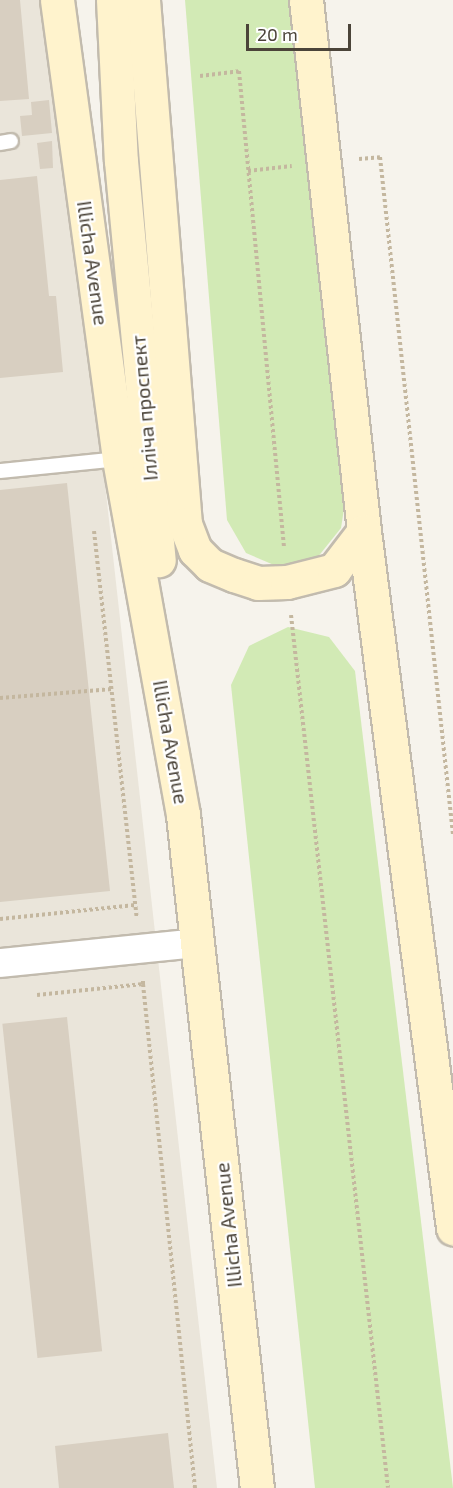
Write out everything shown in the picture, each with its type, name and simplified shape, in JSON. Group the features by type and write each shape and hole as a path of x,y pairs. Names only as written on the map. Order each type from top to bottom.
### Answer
{"main road":[{"name":"Illicha Avenue","path":"57,0 119,459 183,815 257,1488"},
{"name":"Ілліча проспект","path":"113,0 121,161 183,815"},
{"path":"143,0 185,524 195,550 210,565 258,583 287,582 334,570 364,531"},
{"path":"306,0 364,531 453,1228"}],"street":[{"path":"0,963 197,943"}],"lane":[{"path":"0,471 119,459"}],"path":[{"path":"200,76 239,71 287,582 388,1488"},
{"path":"380,157 453,835"},
{"path":"93,522 141,950 195,1488"},
{"path":"0,698 113,689"},
{"path":"0,919 135,906"},
{"path":"24,996 143,984"}],"shaded area":[{"path":"0,0 51,0 217,1488 0,1488"}],"green space":[{"path":"185,0 288,0 344,509 341,528 317,558 281,568 246,553 227,520"},
{"path":"288,627 329,637 355,671 453,1488 315,1488 231,685 249,646"}],"building":[{"path":"0,0 20,0 29,99 0,101"},
{"path":"49,100 52,133 22,136 20,116 32,115 31,102"},
{"path":"52,141 53,168 40,169 37,143"},
{"path":"37,176 49,296 56,296 63,372 0,378 0,180"},
{"path":"67,483 110,891 0,902 0,490"},
{"path":"67,1017 102,1351 37,1358 2,1024"},
{"path":"168,1433 174,1488 59,1488 55,1446"}]}
